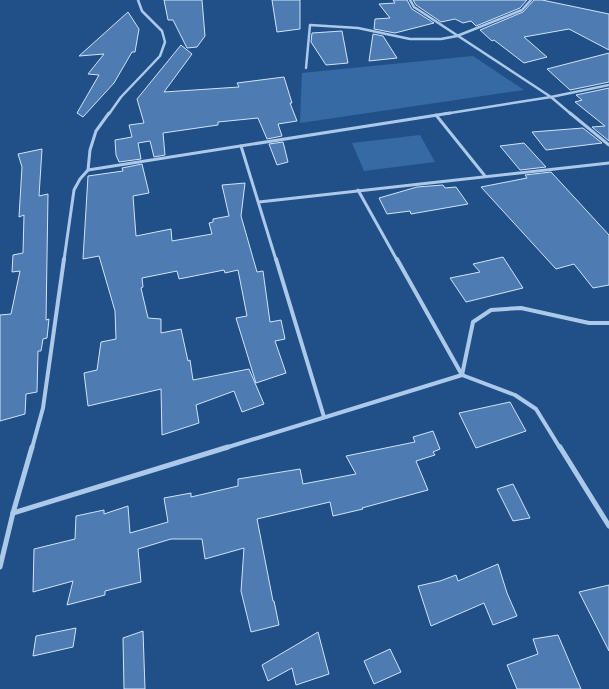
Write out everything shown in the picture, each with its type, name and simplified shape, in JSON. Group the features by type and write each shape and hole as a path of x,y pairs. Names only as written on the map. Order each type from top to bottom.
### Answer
{"street":[{"path":"88,170 90,150 96,131 121,98 160,56 165,42 162,31 142,11 138,0"},
{"path":"410,0 414,7 550,97 609,145"},
{"path":"306,68 310,25 358,28 390,35 426,40 457,36 522,10 531,0"},
{"path":"0,567 13,513 43,408 74,190 80,178 88,170 550,97 609,85"},
{"path":"436,115 485,176"},
{"path":"242,146 324,417"},
{"path":"259,202 609,163"},
{"path":"358,190 462,375"},
{"path":"462,375 473,322 491,310 521,308 589,323 609,323"},
{"path":"13,513 462,375 516,395 536,409 609,526"}],"shaded area":[{"path":"473,56 524,90 300,123 302,73"},
{"path":"420,135 435,162 364,171 352,143"}],"building":[{"path":"164,0 202,0 205,36 197,47 187,48 173,20 168,20"},
{"path":"272,0 300,0 300,29 277,32"},
{"path":"393,0 407,0 412,9 434,23 395,33 374,29 375,19 390,18 379,4 395,3"},
{"path":"413,0 527,0 520,8 476,26 471,21 463,23 455,19 441,22 416,5"},
{"path":"534,0 542,0 609,14 609,50 569,29 524,37 547,57 524,63 494,40 492,41 480,30 523,12"},
{"path":"128,12 139,29 135,52 132,52 114,83 83,117 77,113 99,75 88,74 104,54 79,56"},
{"path":"342,31 348,63 326,65 311,42 312,33"},
{"path":"373,34 383,36 397,58 369,61"},
{"path":"181,45 192,54 164,92 239,87 237,83 284,77 292,103 290,103 297,121 278,124 282,136 267,139 258,118 218,122 218,125 163,133 165,155 154,157 150,141 138,143 141,159 119,162 116,155 115,140 132,137 129,125 144,123 137,99"},
{"path":"609,53 609,82 570,90 547,69"},
{"path":"609,88 609,141 592,127 605,126 575,102 582,100 576,95"},
{"path":"583,128 602,143 546,150 532,132"},
{"path":"283,142 288,162 277,165 269,144"},
{"path":"524,143 546,167 520,170 500,146"},
{"path":"42,149 39,196 48,194 46,320 49,319 47,338 43,339 41,351 38,351 37,392 26,394 25,414 0,421 0,315 11,314 20,271 12,272 13,255 23,253 24,215 19,217 22,167 18,154"},
{"path":"142,164 149,193 133,196 136,236 171,229 172,241 212,234 209,223 213,222 213,219 229,216 222,185 245,183 241,216 257,272 263,271 270,322 281,320 285,339 275,341 286,373 256,383 236,318 247,316 238,270 225,273 224,270 179,279 177,271 142,278 143,287 141,288 148,318 161,319 161,333 181,329 188,361 190,360 193,380 249,369 264,404 242,412 234,391 196,405 199,423 162,435 161,389 88,406 84,373 97,370 101,342 116,339 115,311 99,256 83,259 88,176 123,171 122,168"},
{"path":"551,172 609,235 609,285 593,288 574,264 556,269 481,187 527,178 525,175"},
{"path":"443,185 445,188 456,187 468,204 411,214 410,211 387,214 379,198 417,187"},
{"path":"503,257 523,288 466,302 450,278 480,272 473,264"},
{"path":"510,402 526,431 476,448 459,413"},
{"path":"433,431 440,449 433,452 435,455 416,461 428,490 333,516 330,502 257,519 279,625 251,632 241,591 244,548 205,559 202,539 171,539 138,549 141,582 105,591 105,595 67,605 73,581 33,592 34,549 75,539 76,516 104,510 104,514 128,506 130,533 168,522 164,498 191,493 191,497 238,486 238,479 300,469 303,484 356,474 346,456 415,442 413,437"},
{"path":"513,484 530,518 513,521 497,489"},
{"path":"498,564 507,593 517,616 493,625 484,603 431,626 418,586 440,581 456,575 458,581"},
{"path":"609,585 609,651 579,592"},
{"path":"76,628 73,647 33,656 36,636"},
{"path":"143,631 145,689 124,689 123,638"},
{"path":"318,632 329,674 296,685 292,668 268,681 262,665"},
{"path":"558,635 581,689 517,689 507,665 538,654 533,639"},
{"path":"390,649 401,672 374,684 364,661"}]}
